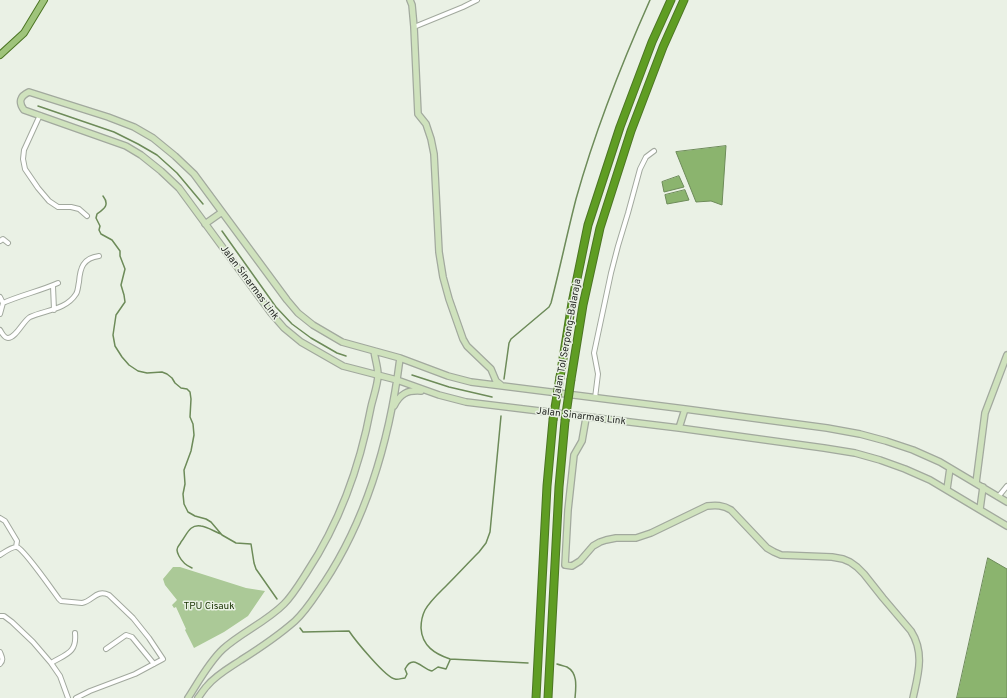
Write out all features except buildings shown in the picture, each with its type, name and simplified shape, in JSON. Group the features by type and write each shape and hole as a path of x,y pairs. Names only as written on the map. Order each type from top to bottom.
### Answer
{"highway":[{"name":"Jalan Tol Serpong–Balaraja","path":"536,698 547,486 553,420 572,303 588,225 620,127 652,42 671,0"},
{"name":"Jalan Tol Serpong–Balaraja","path":"548,698 559,486 565,421 583,305 600,228 631,131 663,47 684,0"}],"main road":[{"path":"0,55 24,33 44,0"}],"street":[{"path":"410,0 412,5 414,27 418,114 426,124 434,154 439,252 443,277 463,339 467,346 491,369 496,381 503,386"},
{"path":"414,27 477,0"},
{"name":"Jalan Sinarmas Link","path":"1007,502 940,462 913,450 860,434 827,428 685,409 471,382 448,376 400,358 342,342 313,325 298,313 194,174 153,138 134,127 108,117 29,92 24,94 21,100 21,106 24,110 126,146 141,155 161,171 179,188 271,313 284,328 301,342 343,366 397,380 427,391 466,402 586,418 679,428 824,448 880,460 930,480 1007,526"},
{"path":"40,115 24,150 23,159 25,169 49,201 58,207 71,207 79,209 86,216"},
{"path":"595,398 598,374 594,353 614,259 640,169 646,157 654,151"},
{"path":"205,224 222,212"},
{"path":"0,241 3,239 8,243"},
{"path":"0,330 5,337 10,338 29,318 54,310 70,301 77,292 83,264 88,259 98,256"},
{"path":"0,314 3,303 58,284"},
{"path":"53,286 54,310"},
{"path":"0,297 3,303"},
{"path":"188,698 210,664 223,650 239,636 271,616 285,604 315,560 332,530 357,467 368,428 378,375 374,351"},
{"path":"976,483 985,413 1007,355"},
{"path":"198,698 208,685 221,674 284,631 300,617 332,570 346,545 364,506 376,473 391,414 400,358"},
{"path":"391,414 397,400 405,393 412,390 427,391"},
{"path":"679,428 685,409"},
{"path":"586,418 582,441 574,455 568,510 565,565 572,566 580,561 593,546 600,542 616,538 636,538 651,533 707,506 716,505 726,507 731,510 767,548 774,552 781,555 832,557 843,559 857,567 912,631 915,637 919,647 920,659 913,698"},
{"path":"947,490 950,468"},
{"path":"998,496 1007,486"},
{"path":"980,509 983,487"},
{"path":"0,518 5,521 17,541 16,547"},
{"path":"0,555 16,547"},
{"path":"16,547 26,555 62,601 82,603 99,593 109,595 133,618 163,659 135,674 90,691 76,698"},
{"path":"0,616 2,615 6,617 32,642 50,663 60,676 68,698"},
{"path":"50,663 73,649 76,641 75,633"},
{"path":"106,649 128,635 132,637 154,664"},
{"path":"0,652 3,658 0,664"}],"green space":[{"name":"TPU Cisauk","path":"173,567 180,567 246,588 265,591 248,616 224,632 194,648 176,607 174,608 172,605 177,600 165,585 163,579"}],"shaded area":[{"path":"726,146 722,205 711,201 696,202 676,152"},
{"path":"679,176 684,187 664,192 662,182"},
{"path":"685,190 689,200 667,204 665,195"},
{"path":"988,558 1007,569 1007,698 957,698"}],"waterway":[{"path":"504,379 509,343 511,339 549,307 551,303 583,174 600,123 650,0"},
{"path":"38,106 114,132 157,155 177,173 203,204"},
{"path":"103,196 106,204 97,214 96,218 100,226 99,230 101,234 112,240 120,251 120,256 125,269 121,285 125,302 116,315 113,335 115,346 129,365 138,371 147,373 162,372 167,374 181,388 187,389 190,392 190,417 193,424 194,435 191,451 184,470 184,504 188,512 211,522 222,535 236,543 251,544 256,569 277,599"},
{"path":"222,231 276,307 292,324 311,338 337,353 346,356"},
{"path":"412,375 449,387 492,397"},
{"path":"501,416 490,532 486,543 429,603 423,614 421,628 424,640 430,648 439,655 450,659 528,663"},
{"path":"192,568 183,562 177,550 191,528 201,526 221,534"},
{"path":"300,628 303,632 349,631 378,666 395,679 405,678 407,674 405,669 411,662 418,663 432,671 438,667 446,669 450,660"},
{"path":"557,664 567,667 573,673 576,681 575,698"}]}
